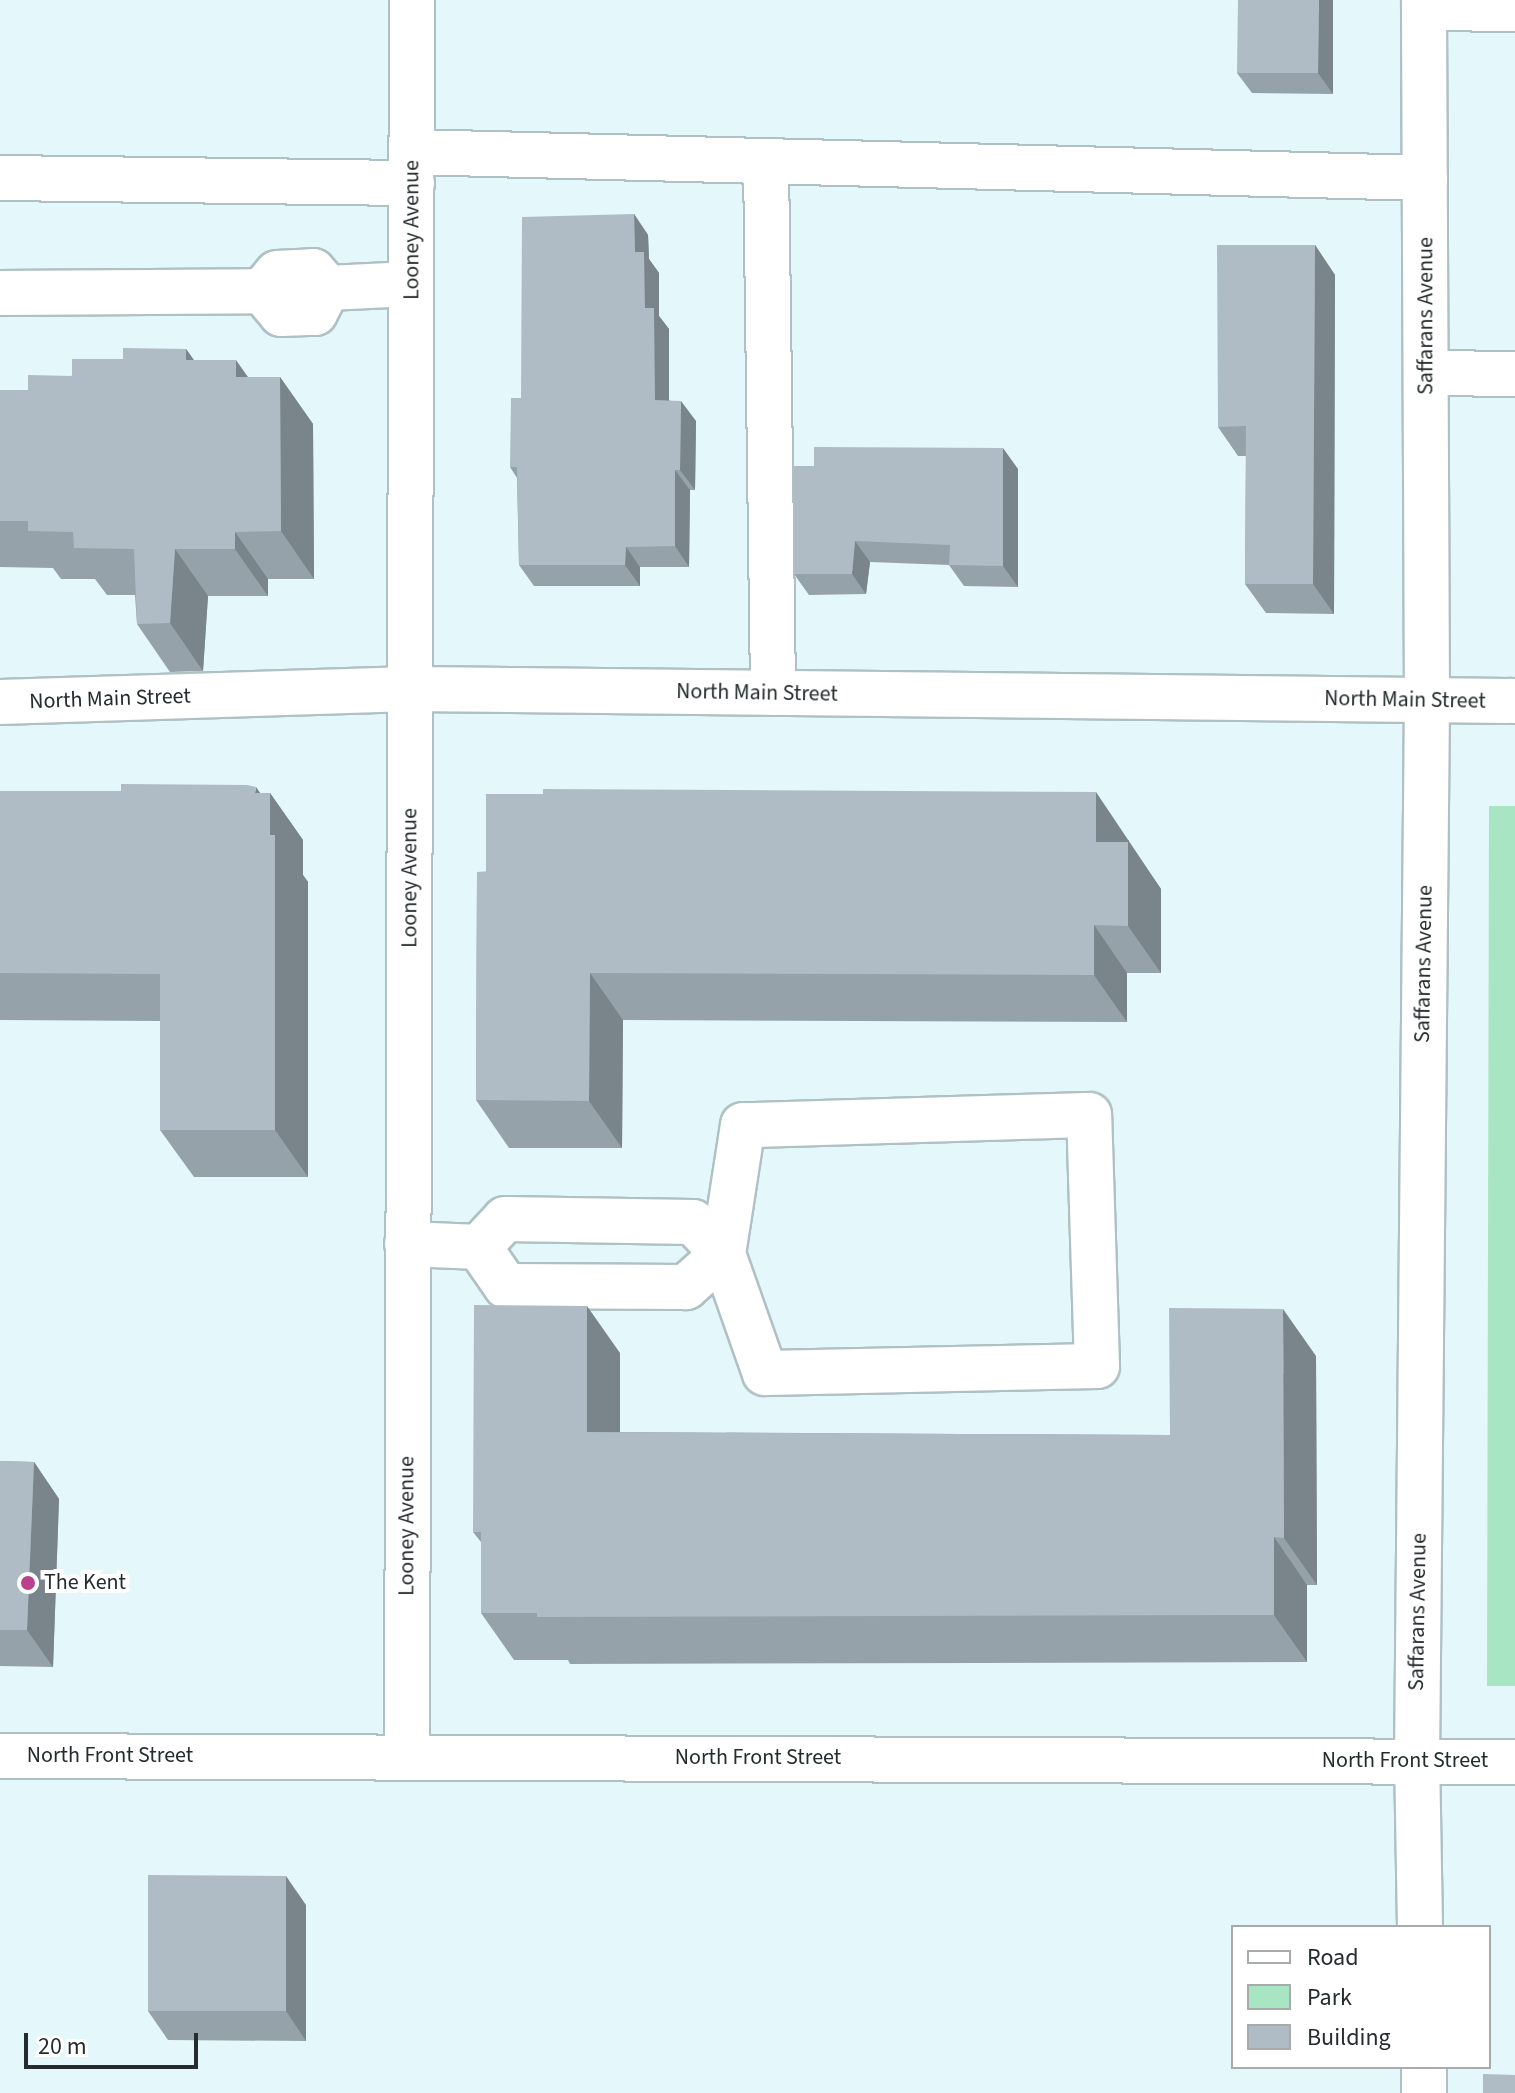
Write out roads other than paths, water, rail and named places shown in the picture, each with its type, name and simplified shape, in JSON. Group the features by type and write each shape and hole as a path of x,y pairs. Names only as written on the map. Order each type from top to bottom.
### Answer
{"street":[{"name":"Looney Avenue","path":"407,1756 412,0"},
{"path":"1424,4 1515,9"},
{"name":"Saffarans Avenue","path":"1420,1925 1417,1762 1427,700 1424,4"},
{"path":"766,162 773,693"},
{"path":"0,178 766,162 1425,178"},
{"path":"0,293 262,291 281,314 315,313 328,288 411,284"},
{"path":"1426,373 1515,374"},
{"name":"North Main Street","path":"0,702 411,689 1515,701"},
{"path":"407,1244 479,1247 505,1219 693,1222 723,1254 765,1373 1097,1366 1089,1115 743,1125 723,1254 686,1287 506,1286 479,1247"},
{"name":"North Front Street","path":"0,1756 1515,1762"},
{"path":"1424,2069 1424,2093"}],"place":[{"name":"The Kent","path":"28,1583"}]}
